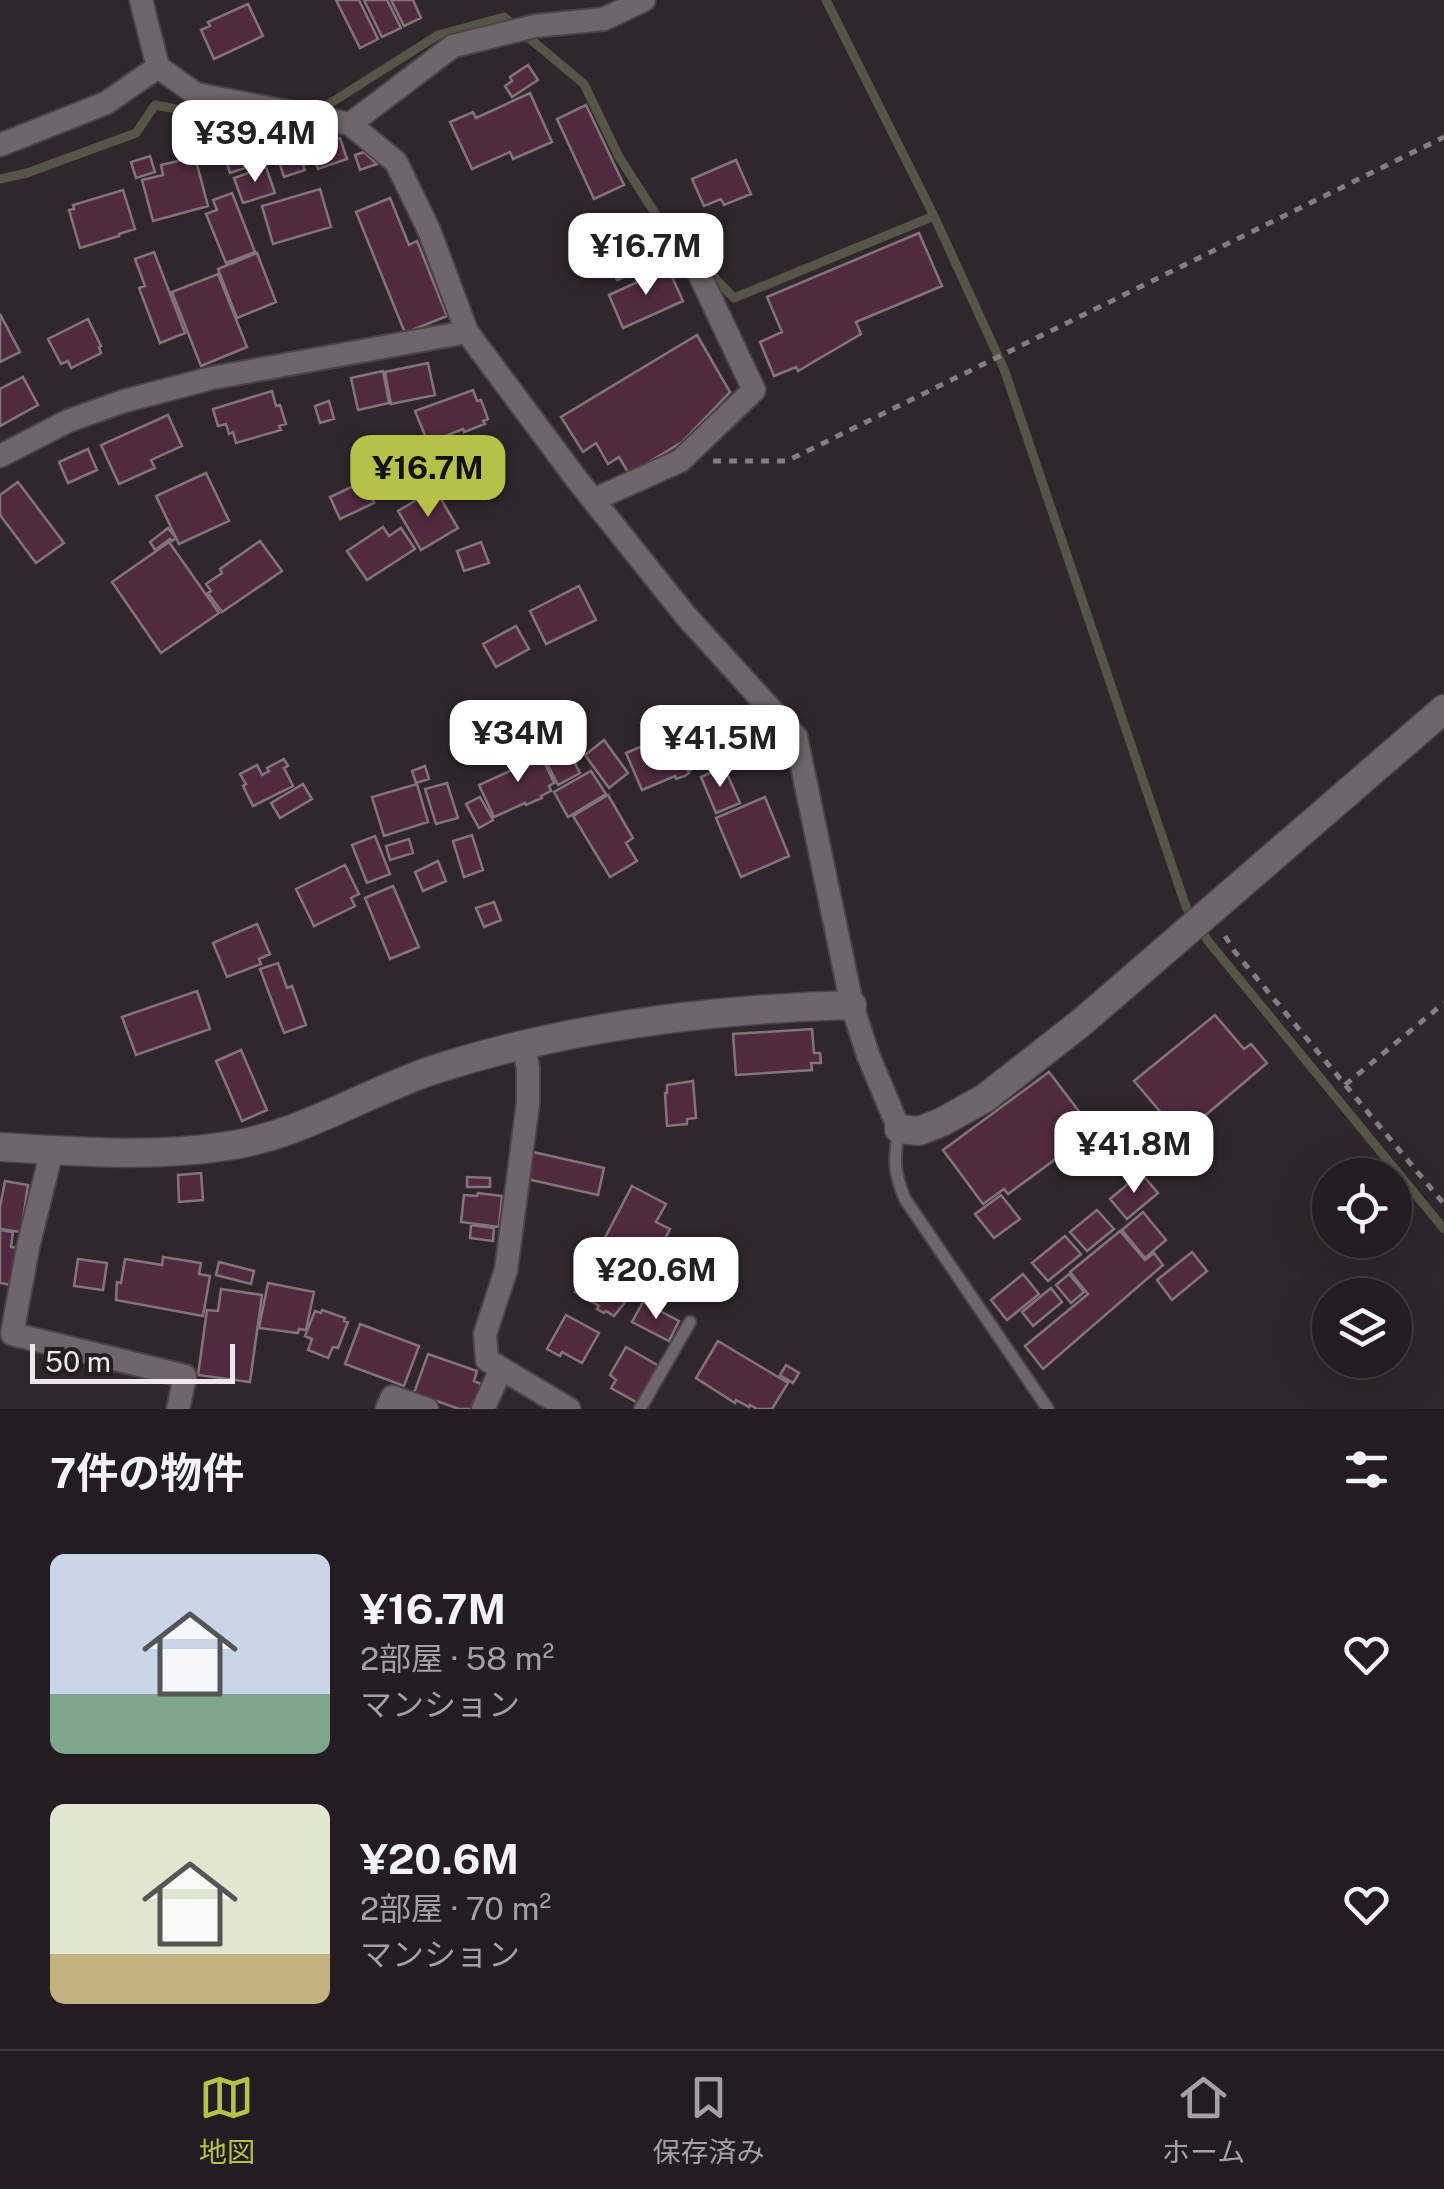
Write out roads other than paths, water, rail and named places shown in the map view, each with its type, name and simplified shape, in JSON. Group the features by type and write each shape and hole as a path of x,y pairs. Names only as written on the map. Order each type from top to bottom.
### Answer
{"street":[{"path":"141,0 158,67 196,94 350,124 396,162 430,230 466,332 592,500 686,616 796,737 852,1005 899,1129 920,1131 985,1098 1082,1022 1444,709"},
{"path":"350,124 452,46 535,26 604,20 644,0"},
{"path":"0,144 106,102 158,67"},
{"path":"592,500 680,461 754,390 677,227"},
{"path":"0,456 68,420 124,401 212,378 466,332"},
{"path":"0,1147 121,1152 230,1146 280,1135 430,1071 523,1044 615,1025 852,1005"},
{"path":"523,1044 528,1103 506,1270 485,1334 487,1360 569,1409"},
{"path":"52,1150 12,1334 186,1376 178,1409"},
{"path":"483,1409 501,1369"},
{"path":"388,1409 392,1397 427,1409"}],"lane":[{"path":"899,1129 894,1160 896,1180 904,1199 1048,1409"},
{"path":"640,1409 690,1322"}],"waterway":[{"path":"826,0 934,216 1004,369 1186,907 1208,941 1444,1229"},
{"path":"0,179 136,133 155,105 288,130 438,35 504,17 584,84 619,157 660,221 674,235"},
{"path":"705,268 734,298 934,216"}]}
